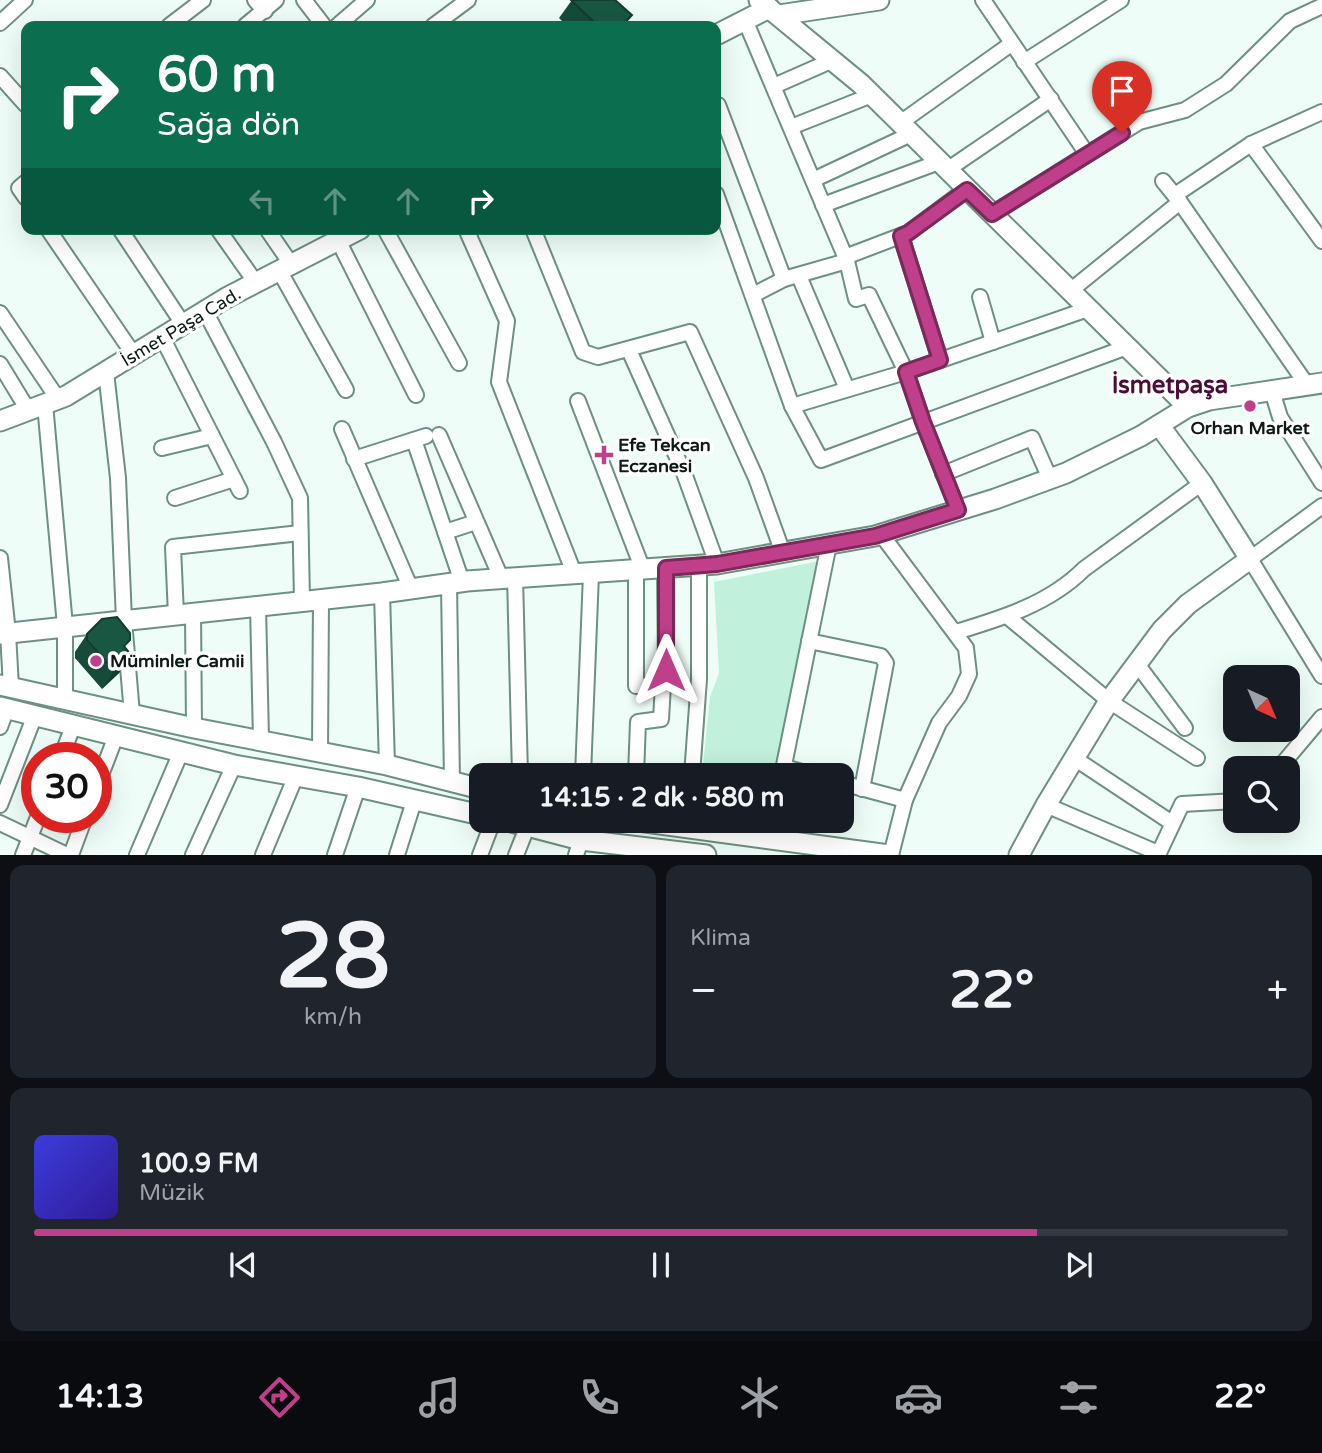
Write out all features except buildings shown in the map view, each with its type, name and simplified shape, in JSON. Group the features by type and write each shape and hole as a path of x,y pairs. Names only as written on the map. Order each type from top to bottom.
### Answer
{"main road":[{"path":"721,32 769,8 872,0"},
{"path":"769,8 872,94 1188,408"},
{"name":"İsmet Paşa Cad.","path":"0,421 44,404 106,372 183,324 348,235"},
{"path":"4,634 456,583 666,568 783,553 881,534 1066,474 1188,408 1209,400 1314,384"},
{"path":"1019,855 1046,805 1110,701 1162,630 1188,604 1250,559 1202,483 1159,425"},
{"path":"5,686 194,728 387,765 469,786"},
{"path":"2,714 35,715 234,765 295,778 358,787 469,812"},
{"path":"546,833 579,847 706,855"},
{"path":"783,833 890,855"}],"street":[{"path":"0,23 25,0"},
{"path":"176,21 203,0"},
{"path":"304,0 320,21"},
{"path":"344,21 367,0"},
{"path":"440,21 468,0"},
{"path":"983,0 1087,154"},
{"path":"1024,62 1121,0"},
{"path":"250,21 265,4"},
{"path":"992,214 1139,122 1185,110 1226,84 1290,21 1322,6"},
{"path":"745,20 846,259 856,299 869,295 906,372 958,510"},
{"path":"813,180 906,129 1012,44"},
{"path":"774,86 833,60"},
{"path":"0,76 21,99"},
{"path":"790,127 872,94"},
{"path":"823,205 918,171 943,166 1051,99"},
{"path":"1070,291 1177,199 1251,144 1322,112"},
{"path":"721,113 784,279"},
{"path":"1251,144 1317,226 1322,242"},
{"path":"1163,181 1314,384"},
{"path":"753,295 784,279 846,259 908,233 967,190"},
{"path":"721,208 792,407 821,460 1127,348"},
{"path":"52,235 134,355"},
{"path":"128,235 183,324"},
{"path":"222,235 256,283"},
{"path":"270,235 346,390"},
{"path":"388,235 458,363"},
{"path":"469,235 507,321 499,382 583,573 583,763"},
{"path":"535,235 583,352 598,357 690,332 756,478 783,553"},
{"path":"901,236 940,360"},
{"path":"338,240 416,395"},
{"path":"799,276 847,390"},
{"path":"980,297 993,342"},
{"path":"792,407 906,372 1088,309"},
{"path":"205,312 274,443 299,498 300,533 311,600 320,752"},
{"path":"0,313 44,404 65,626 65,699"},
{"path":"163,337 237,485 175,498"},
{"path":"629,350 684,473 708,564 693,763"},
{"path":"0,364 44,404"},
{"path":"106,372 118,478 124,620 132,714"},
{"path":"1272,391 1280,418 1322,482"},
{"path":"578,401 640,570 636,686 663,685"},
{"path":"342,429 411,589"},
{"path":"162,448 212,436"},
{"path":"354,459 426,437"},
{"path":"426,437 508,578 519,763"},
{"path":"426,437 456,583 452,782"},
{"path":"943,474 1032,438 1050,479"},
{"path":"956,632 1007,616 1037,603 1069,584 1084,569 1202,483"},
{"path":"1320,670 1250,559 1322,506"},
{"path":"445,532 476,522"},
{"path":"194,728 184,614 173,547 300,533"},
{"path":"881,534 956,632 966,648 970,674 959,696 939,723 905,800 890,855"},
{"path":"785,763 829,544"},
{"path":"0,558 5,686"},
{"path":"636,763 638,722 661,719 666,670 666,568"},
{"path":"382,593 387,765"},
{"path":"258,605 261,740"},
{"path":"1007,616 1110,701 1197,758"},
{"path":"810,641 881,656 886,663 862,789"},
{"path":"1137,664 1185,728"},
{"path":"0,805 35,715"},
{"path":"1289,756 1322,717"},
{"path":"67,742 73,726"},
{"path":"112,746 116,736"},
{"path":"137,855 181,752"},
{"path":"1074,758 1172,823"},
{"path":"193,855 234,765"},
{"path":"263,855 295,778"},
{"path":"335,855 358,787"},
{"path":"854,787 905,800"},
{"path":"397,855 414,801"},
{"path":"1046,805 1158,854 1182,804 1223,802"},
{"path":"0,823 69,855 78,833"},
{"path":"23,855 32,833"},
{"path":"480,855 488,833"},
{"path":"516,855 524,833"}],"green space":[{"path":"819,561 777,763 703,763 710,697 719,673 714,582"}],"place":[{"name":"Orhan Market","path":"1250,406"},
{"name":"Efe Tekcan Eczanesi","path":"604,455"},
{"name":"Müminler Camii","path":"96,661"}],"district":[{"name":"İsmetpaşa","path":"1170,385"}],"route":[{"path":"666,670 666,568 717,564 875,536 958,510 906,372 940,360 901,236 967,190 992,214 1122,133"}]}
